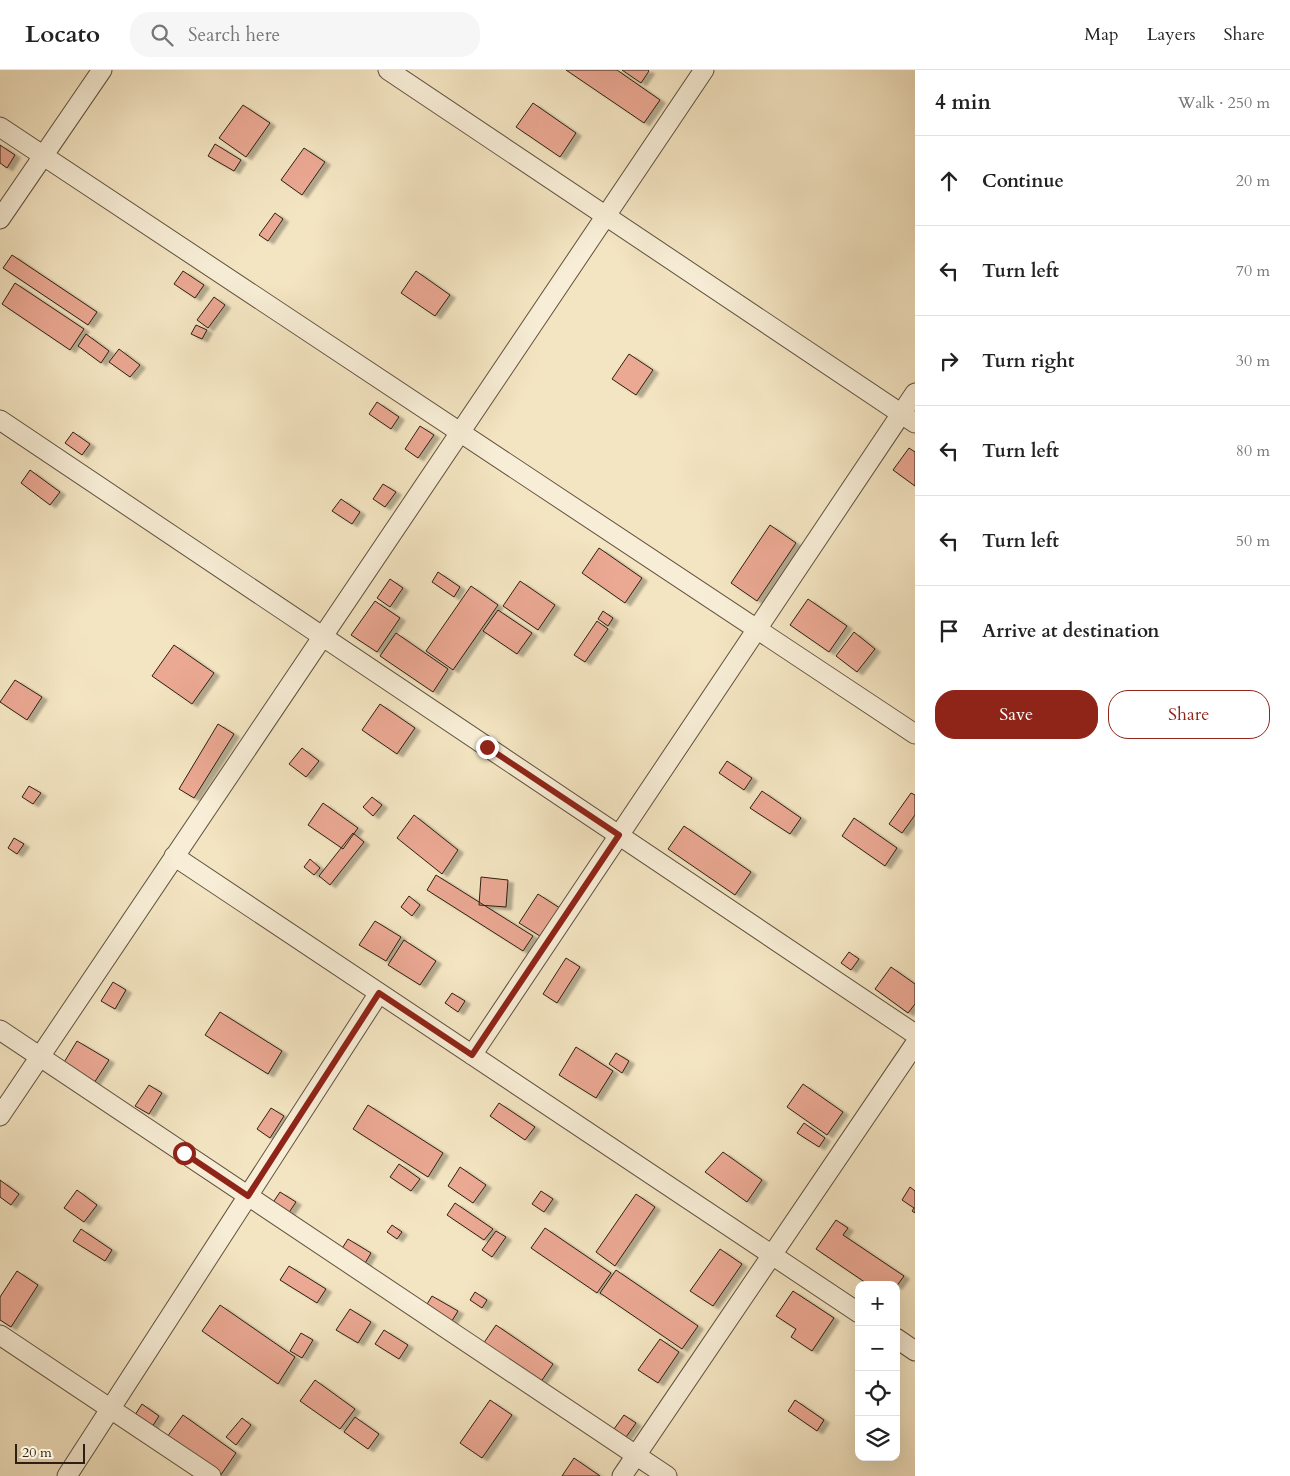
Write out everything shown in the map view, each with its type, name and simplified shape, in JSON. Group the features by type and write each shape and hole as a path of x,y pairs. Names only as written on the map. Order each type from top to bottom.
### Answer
{"street":[{"path":"0,219 102,70"},
{"path":"388,70 908,419"},
{"path":"0,1116 704,70"},
{"path":"0,127 915,734"},
{"path":"472,1055 757,629 908,419 915,393"},
{"path":"0,420 915,1034"},
{"path":"174,856 855,1310"},
{"path":"67,1476 379,993"},
{"path":"0,1030 668,1476"},
{"path":"622,1476 915,1044"},
{"path":"0,1335 211,1476"},
{"path":"900,1341 915,1351"}],"building":[{"path":"566,70 617,70 660,100 644,123"},
{"path":"622,70 648,70 649,71 641,83"},
{"path":"533,103 576,133 560,157 516,127"},
{"path":"243,105 270,123 246,157 219,138"},
{"path":"215,144 241,160 234,171 208,156"},
{"path":"0,145 15,155 7,168 0,163"},
{"path":"304,148 325,162 302,195 281,180"},
{"path":"275,213 283,219 268,241 259,235"},
{"path":"12,255 97,312 88,325 3,268"},
{"path":"183,271 204,285 195,298 174,284"},
{"path":"416,271 450,295 435,316 401,293"},
{"path":"15,283 84,329 70,350 2,304"},
{"path":"214,297 225,305 208,328 197,320"},
{"path":"196,325 207,330 202,339 191,334"},
{"path":"86,334 109,351 101,363 78,346"},
{"path":"119,349 140,365 130,377 109,362"},
{"path":"629,354 653,370 636,395 612,379"},
{"path":"377,402 399,417 391,429 369,414"},
{"path":"420,426 434,435 418,458 405,449"},
{"path":"73,432 90,444 82,455 65,443"},
{"path":"909,448 915,452 915,486 893,470"},
{"path":"30,470 60,492 50,505 21,483"},
{"path":"383,484 396,492 385,507 373,499"},
{"path":"341,499 360,512 352,524 332,511"},
{"path":"770,525 796,543 757,601 731,583"},
{"path":"599,548 642,578 625,603 582,573"},
{"path":"438,572 460,587 454,597 432,582"},
{"path":"390,579 403,588 390,607 377,598"},
{"path":"520,581 555,605 538,630 503,606"},
{"path":"471,586 498,605 453,670 426,651"},
{"path":"808,599 847,626 829,652 790,625"},
{"path":"375,601 400,618 377,652 351,635"},
{"path":"498,610 532,633 517,654 483,631"},
{"path":"603,611 613,618 608,626 598,619"},
{"path":"597,621 608,629 585,662 574,655"},
{"path":"854,632 875,649 857,672 836,656"},
{"path":"396,633 448,669 433,692 380,656"},
{"path":"174,645 214,673 192,704 152,676"},
{"path":"15,680 42,697 27,720 0,702"},
{"path":"380,704 415,728 397,754 362,730"},
{"path":"218,724 234,734 194,798 179,789"},
{"path":"302,748 319,761 306,777 289,764"},
{"path":"727,761 752,778 744,790 719,773"},
{"path":"29,786 41,793 33,804 22,797"},
{"path":"762,791 801,818 790,834 750,808"},
{"path":"911,793 915,795 915,815 902,833 889,824"},
{"path":"372,797 382,805 373,816 363,807"},
{"path":"323,803 358,828 343,849 308,825"},
{"path":"414,815 458,850 442,874 397,838"},
{"path":"854,818 897,848 885,866 842,836"},
{"path":"684,826 751,872 735,895 668,849"},
{"path":"353,833 364,842 330,885 319,876"},
{"path":"14,838 24,844 17,854 8,848"},
{"path":"310,859 320,868 314,875 304,867"},
{"path":"436,875 533,936 523,951 427,890"},
{"path":"481,877 508,880 506,907 479,905"},
{"path":"538,894 566,912 548,941 519,923"},
{"path":"409,896 420,905 412,916 401,907"},
{"path":"375,921 401,937 386,961 359,945"},
{"path":"404,940 436,961 420,985 388,965"},
{"path":"849,952 859,959 851,970 841,963"},
{"path":"566,958 580,967 557,1003 543,994"},
{"path":"891,967 915,984 915,1004 908,1013 875,989"},
{"path":"113,982 126,990 115,1009 101,1001"},
{"path":"452,993 465,1001 458,1012 445,1003"},
{"path":"220,1012 282,1051 268,1074 205,1035"},
{"path":"77,1041 109,1060 94,1083 63,1064"},
{"path":"576,1047 613,1071 596,1098 559,1075"},
{"path":"616,1053 629,1061 622,1073 609,1064"},
{"path":"803,1084 843,1112 827,1135 787,1107"},
{"path":"149,1085 162,1093 149,1114 135,1106"},
{"path":"499,1103 535,1127 525,1140 490,1116"},
{"path":"368,1105 443,1153 428,1177 353,1129"},
{"path":"271,1108 284,1116 270,1138 257,1129"},
{"path":"804,1123 825,1138 819,1147 797,1133"},
{"path":"723,1152 762,1180 747,1202 705,1172"},
{"path":"399,1164 420,1179 411,1191 390,1177"},
{"path":"460,1167 486,1185 473,1203 448,1186"},
{"path":"0,1180 19,1194 11,1205 0,1197"},
{"path":"910,1187 915,1191 915,1213 912,1211 914,1208 902,1200"},
{"path":"77,1190 97,1205 84,1222 64,1208"},
{"path":"541,1191 553,1199 544,1212 532,1204"},
{"path":"280,1192 296,1202 288,1214 272,1204"},
{"path":"636,1194 655,1207 615,1266 596,1252"},
{"path":"455,1203 493,1229 484,1240 447,1215"},
{"path":"836,1220 848,1228 843,1235 904,1276 900,1282 863,1281 816,1249"},
{"path":"392,1225 402,1232 397,1239 387,1232"},
{"path":"545,1228 611,1273 597,1293 531,1248"},
{"path":"81,1229 112,1250 105,1261 73,1241"},
{"path":"496,1231 506,1237 492,1257 482,1250"},
{"path":"348,1239 371,1253 364,1265 341,1250"},
{"path":"720,1249 742,1264 713,1306 690,1291"},
{"path":"289,1266 326,1289 317,1303 280,1280"},
{"path":"616,1270 698,1326 682,1349 600,1293"},
{"path":"17,1271 38,1285 11,1327 0,1320 0,1297"},
{"path":"793,1291 834,1318 812,1351 791,1337 796,1329 776,1316"},
{"path":"475,1292 487,1300 482,1308 470,1300"},
{"path":"432,1296 458,1311 450,1324 424,1309"},
{"path":"220,1305 295,1357 278,1384 202,1331"},
{"path":"350,1309 371,1322 358,1343 336,1330"},
{"path":"496,1325 553,1364 538,1386 481,1347"},
{"path":"384,1330 408,1345 399,1359 375,1344"},
{"path":"301,1333 313,1340 302,1358 290,1351"},
{"path":"660,1339 679,1352 658,1383 638,1370"},
{"path":"315,1380 355,1409 340,1429 300,1401"},
{"path":"490,1400 512,1415 482,1458 460,1443"},
{"path":"795,1400 824,1420 817,1431 788,1411"},
{"path":"142,1404 159,1416 152,1427 135,1415"},
{"path":"183,1415 236,1453 220,1476 167,1437"},
{"path":"624,1415 636,1423 626,1437 614,1429"},
{"path":"355,1417 379,1434 368,1449 344,1432"},
{"path":"242,1418 251,1425 236,1445 226,1437"},
{"path":"574,1458 600,1476 562,1476"}],"route":[{"path":"184,1153 248,1196 379,993 472,1055 619,835 487,747"}]}
